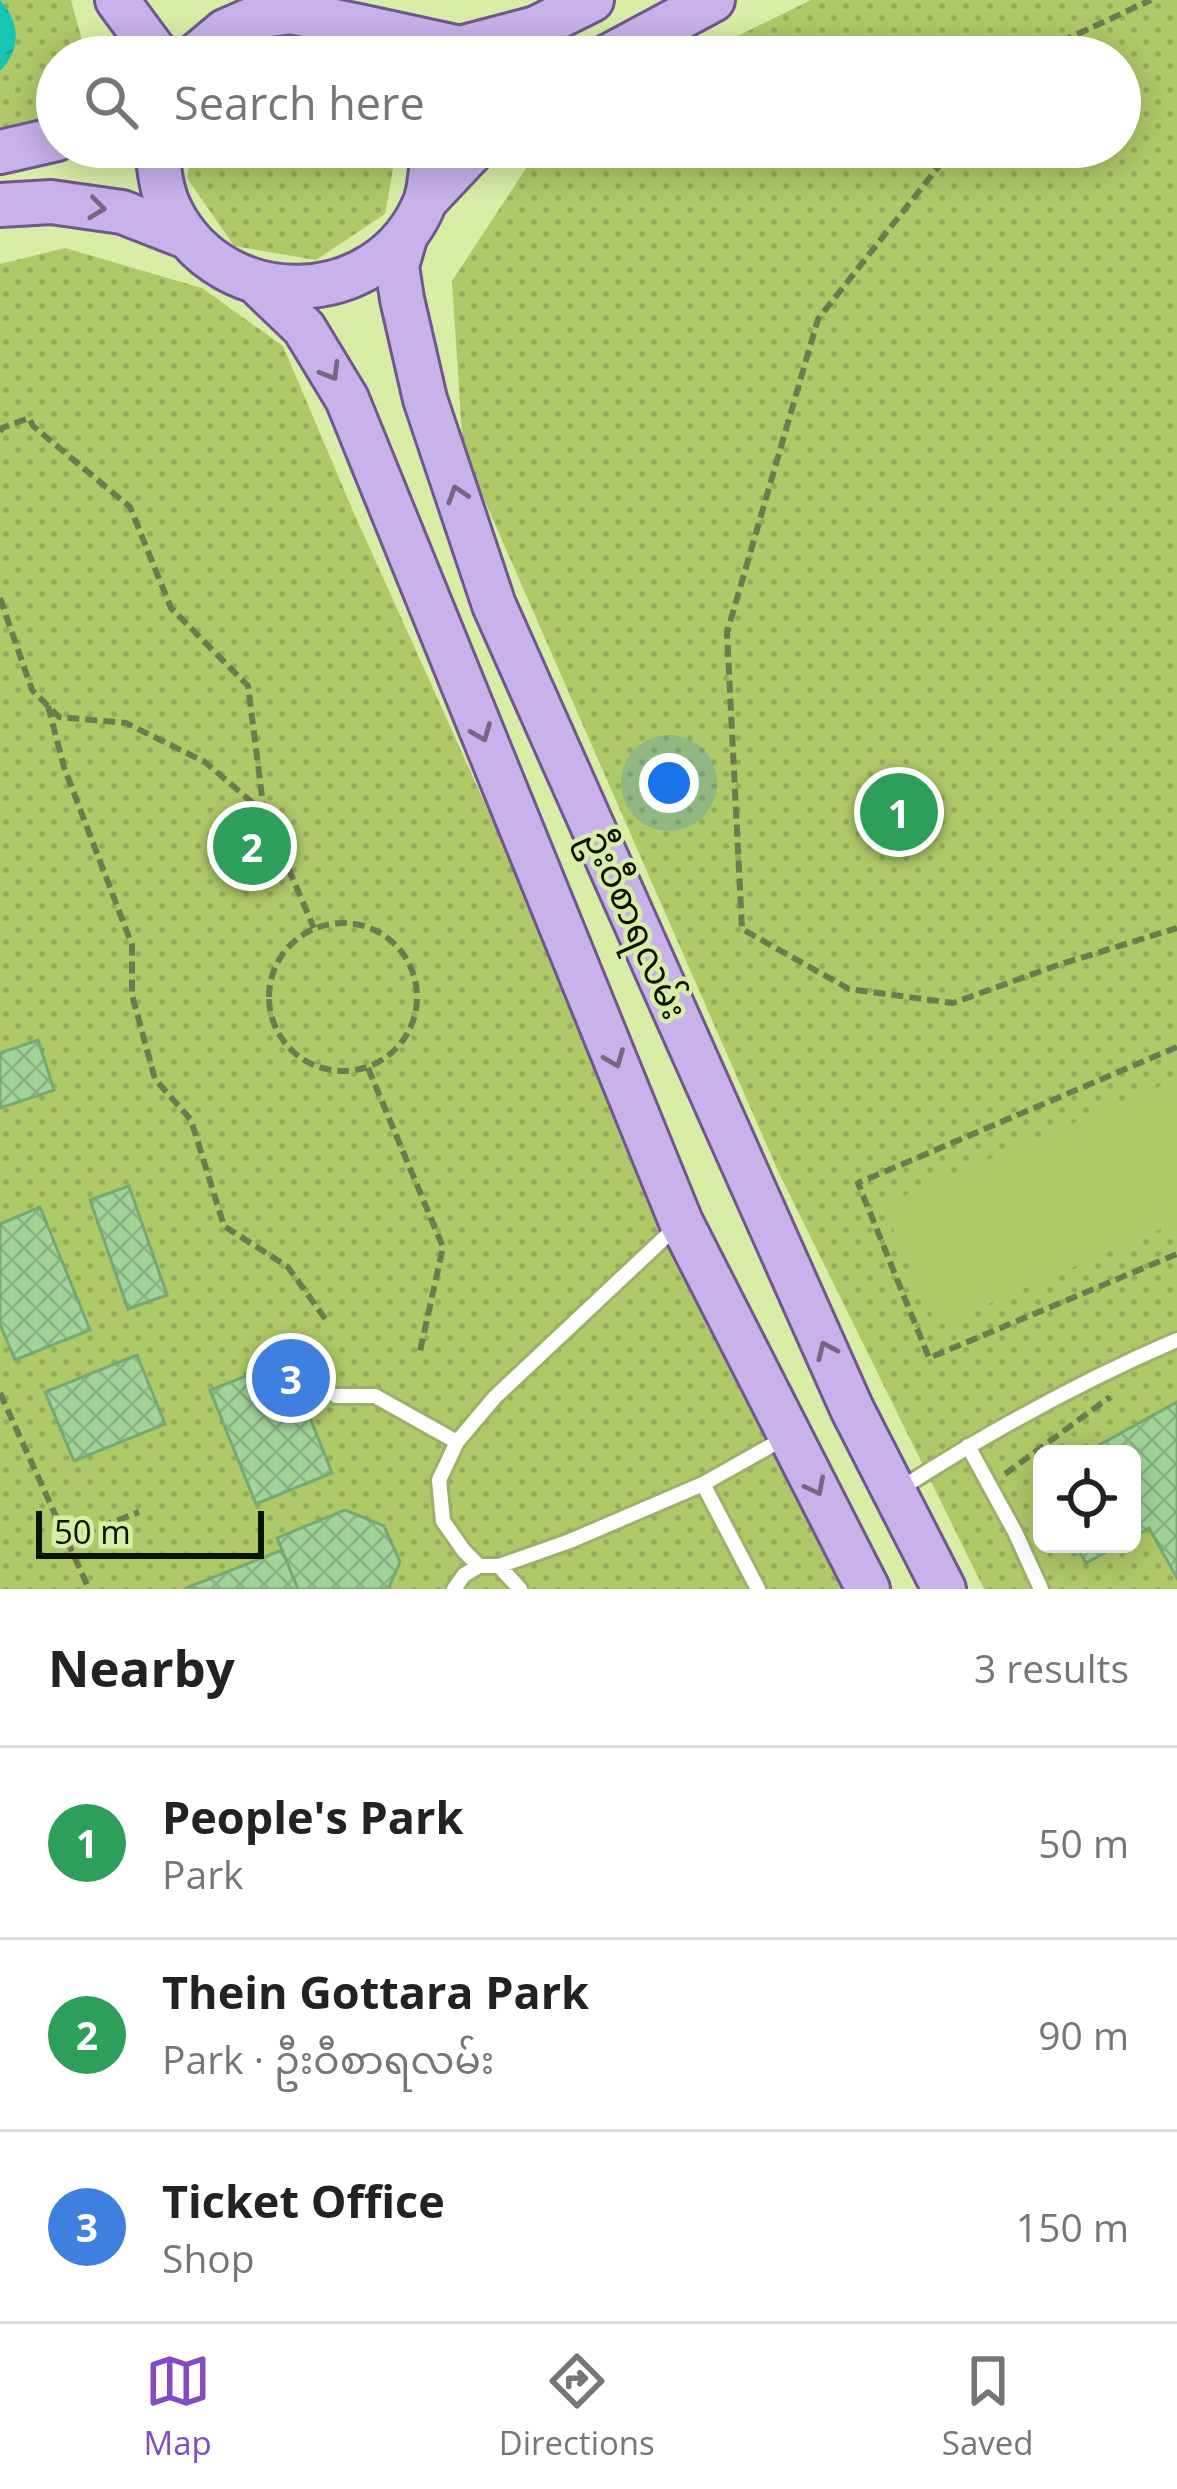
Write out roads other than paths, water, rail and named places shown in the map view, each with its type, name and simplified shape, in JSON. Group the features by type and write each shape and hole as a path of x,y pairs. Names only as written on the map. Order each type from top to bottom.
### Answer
{"main road":[{"path":"117,0 144,36"},
{"path":"506,36 536,28 592,0"},
{"path":"646,36 713,0"},
{"path":"219,36 279,6 404,36"},
{"path":"358,26 370,36"},
{"path":"0,152 36,144"},
{"path":"159,168 170,210 189,238 219,266 257,283 298,289 338,282 376,264 458,168"},
{"name":"ဦးဝီစာရလမ်း","path":"428,168 398,266 401,299 420,379 494,605 852,1409 944,1589"},
{"path":"0,205 51,202 122,212 189,238"},
{"name":"ဦးဝီစာရလမ်း","path":"257,283 304,328 347,399 681,1222 868,1589"},
{"path":"438,625 494,605"},
{"path":"571,950 634,921"}],"lane":[{"path":"479,1567 443,1521 439,1480 457,1442 496,1397 681,1222"},
{"path":"895,1493 968,1446 1104,1371 1177,1340"},
{"path":"336,1396 375,1396 457,1442"},
{"path":"454,1589 464,1575 479,1567 499,1566 570,1541 703,1484 789,1436"},
{"path":"968,1446 1041,1589"},
{"path":"703,1484 758,1589"},
{"path":"499,1566 520,1589"}],"water":[{"path":"0,0 12,17 16,36 12,54 0,71"}],"place":[{"name":"People's Park","path":"899,812"},
{"name":"Thein Gottara Park","path":"252,846"},
{"name":"Ticket Office","path":"291,1378"}]}
